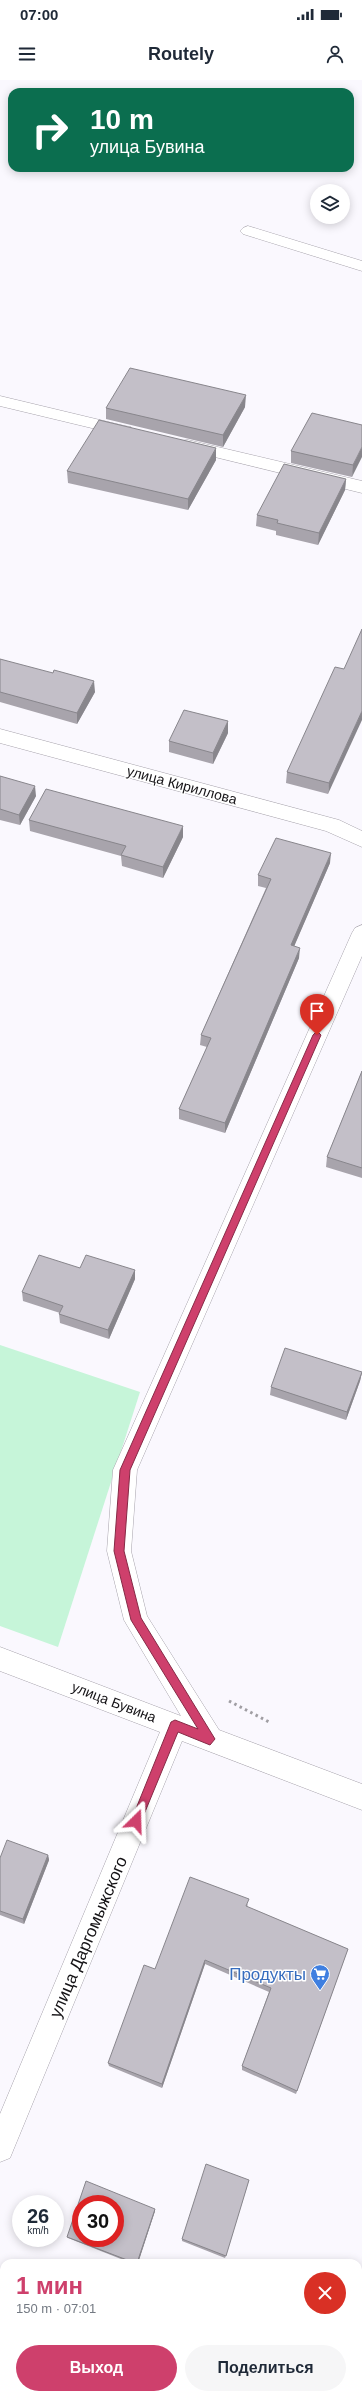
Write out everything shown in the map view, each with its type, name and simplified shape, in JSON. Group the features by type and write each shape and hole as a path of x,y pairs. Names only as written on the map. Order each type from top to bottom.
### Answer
{"street":[{"path":"248,231 362,266"},
{"path":"0,401 139,434"},
{"path":"169,441 362,487"},
{"name":"улица Кириллова","path":"0,736 332,825 362,840"},
{"path":"210,1739 136,1620 119,1551 125,1470 362,933"},
{"name":"улица Бувина","path":"0,1658 362,1797"},
{"name":"улица Даргомыжского","path":"0,2148 175,1726"}],"path":[{"path":"226,1700 274,1724"}],"green space":[{"path":"0,1345 140,1392 58,1647 0,1626"}],"building":[{"path":"130,368 246,395 223,435 106,408"},
{"path":"312,413 362,425 362,447 353,465 291,451"},
{"path":"99,420 216,448 188,499 67,471"},
{"path":"284,464 346,479 319,533 277,523 278,520 257,515"},
{"path":"362,629 362,711 329,783 287,772 335,667 344,669"},
{"path":"0,659 53,673 54,670 94,681 77,713 0,692"},
{"path":"184,710 228,721 213,753 169,741"},
{"path":"0,776 35,786 19,815 0,809"},
{"path":"46,789 183,826 163,867 121,855 126,846 29,820"},
{"path":"276,838 331,853 291,945 300,948 225,1123 179,1109 211,1038 201,1035 271,879 258,875"},
{"path":"362,1071 362,1168 327,1157"},
{"path":"39,1255 80,1268 86,1255 135,1270 108,1330 59,1314 63,1306 22,1292"},
{"path":"285,1348 362,1372 347,1412 271,1387"},
{"path":"7,1840 48,1855 23,1919 0,1911 0,1858"},
{"path":"190,1877 249,1899 246,1906 348,1949 297,2091 242,2066 271,1988 205,1960 162,2084 108,2063 144,1965 155,1969"},
{"path":"206,2164 249,2180 226,2256 182,2239"},
{"path":"86,2181 120,2195 81,2195"},
{"path":"124,2196 155,2209 138,2259 125,2259 93,2247 124,2247"},
{"path":"72,2222 72,2239 67,2237"}],"place":[{"name":"Продукты","path":"320,1991"}],"route":[{"path":"136,1821 175,1726 210,1739 136,1620 119,1551 125,1470 317,1035"}]}
